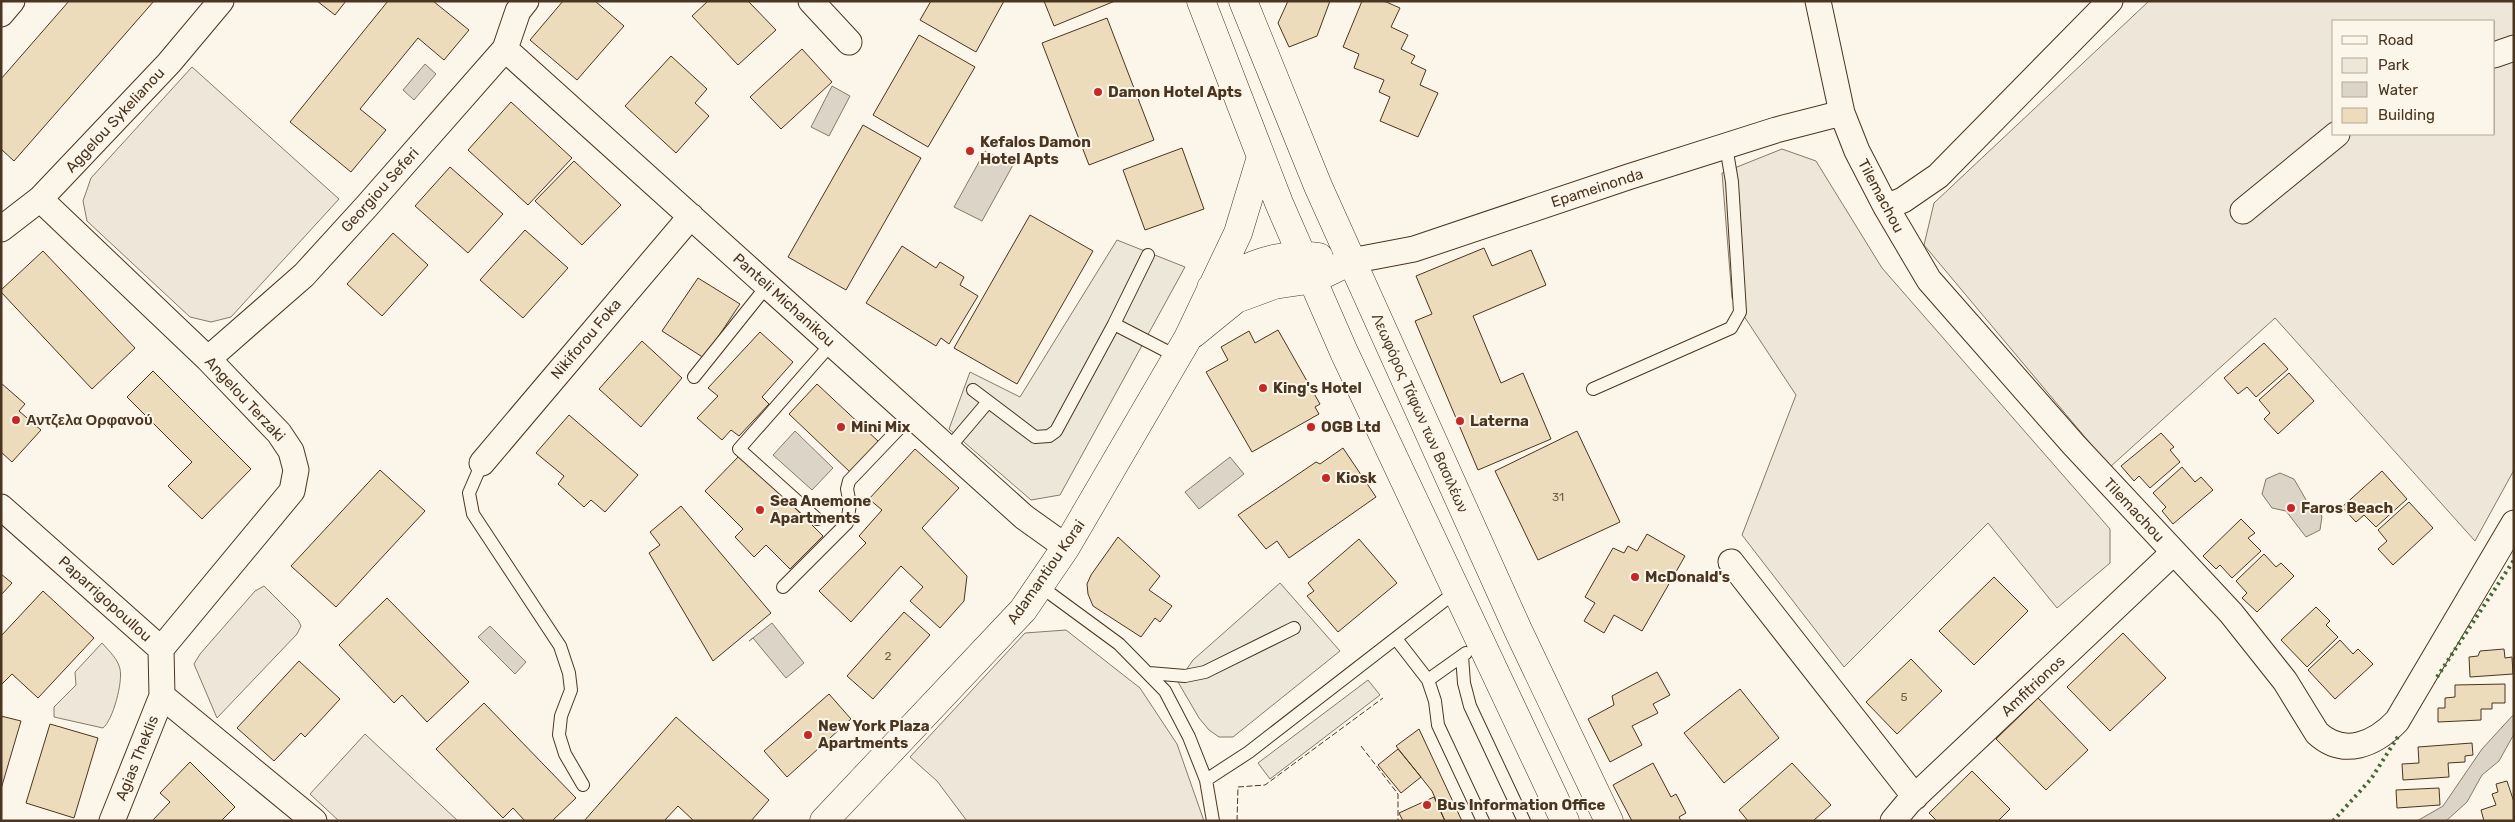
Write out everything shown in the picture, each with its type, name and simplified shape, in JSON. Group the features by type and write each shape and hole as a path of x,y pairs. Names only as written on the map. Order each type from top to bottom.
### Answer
{"main road":[{"path":"1201,1 1261,157 1344,352 1458,590 1471,647 1565,821"},
{"name":"Λεωφόρος Τάφων των Βασιλέων","path":"1243,1 1318,186 1518,630 1608,821"},
{"name":"Adamantiou Korai","path":"824,821 1023,610 1066,547 1183,348 1238,233 1261,157"},
{"path":"1211,288 1262,261 1302,254 1352,261"},
{"name":"Adamantiou Korai","path":"1183,348 1236,299 1274,285 1314,279 1352,261"}],"street":[{"path":"1,14 12,1"},
{"name":"Aggelou Sykelianou","path":"1,229 40,199 169,63 221,1"},
{"name":"Georgiou Seferi","path":"208,359 304,275 505,49 518,11 526,1"},
{"path":"811,1 849,42"},
{"name":"Tilemachou","path":"1818,1 1842,114 1857,151 1886,208 1929,280 1989,351 2231,613 2265,654 2317,733 2325,740 2351,747 2372,742 2384,734 2397,721 2514,523"},
{"path":"1886,208 1903,200 1938,176 2110,1"},
{"path":"2495,55 2514,48"},
{"name":"Panteli Michanikou","path":"505,49 1024,518 1066,547"},
{"name":"Epameinonda","path":"1352,261 1414,249 1776,130 1842,114"},
{"path":"2243,211 2336,135"},
{"name":"Angelou Terzaki","path":"40,199 208,359 279,433 292,451 296,470 292,491 280,508 161,650"},
{"name":"Nikiforou Foka","path":"482,463 691,216"},
{"name":"Paparrigopoullou","path":"1,507 161,650 162,696"},
{"name":"Amfitrionos","path":"1893,821 1915,797 2174,552"},
{"path":"1731,562 1915,797"},
{"path":"162,696 314,821"},
{"name":"Agias Theklis","path":"112,821 162,696"}],"lane":[{"path":"1593,389 1732,328 1740,312 1732,182 1726,146"},
{"path":"973,390 987,403 1035,437 1049,436 1060,424 1114,324 1148,255"},
{"path":"694,377 766,286"},
{"path":"1114,324 1183,348"},
{"path":"817,519 739,449 832,343"},
{"path":"948,449 987,403"},
{"path":"783,587 846,523 850,504 847,488 849,481 911,416"},
{"path":"482,463 469,493 473,514 560,646 570,673 571,690 561,716 559,735 565,754 583,785"},
{"path":"1040,586 1120,644 1165,691 1189,737 1206,780 1213,821"},
{"path":"1206,780 1249,752 1397,640 1458,590"},
{"path":"1149,673 1185,676 1205,672 1294,628"},
{"path":"1397,640 1428,680 1435,701 1438,725 1483,821"},
{"path":"1428,680 1471,647"},
{"path":"1471,647 1464,683 1470,706 1524,821"}],"green space":[{"path":"2149,1 2514,1 2514,470 2475,541 2275,318 2110,467 1924,245 1934,203"},
{"path":"192,67 339,199 231,317 211,322 190,317 87,221 83,201 91,178"},
{"path":"1782,149 1816,161 1882,268 2110,529 2110,563 2057,608 1988,523 1844,667 1742,535 1796,395 1732,298 1722,173"},
{"path":"264,586 298,620 301,626 297,634 217,718 194,664 200,654 255,591"},
{"path":"1066,630 1140,688 1177,744 1204,821 967,821 937,781 910,757 1025,633"},
{"path":"102,643 113,655 121,675 116,700 107,724 103,728 54,717 54,707 76,685 75,672"},
{"path":"365,734 458,821 339,821 310,794"}],"shaded area":[{"path":"1117,240 1185,267 1060,495 1031,500 949,429 970,372 1020,397"},
{"path":"1280,583 1340,651 1233,737 1219,737 1209,730 1199,718 1178,682 1193,660"},
{"path":"1368,680 1380,695 1270,779 1258,763"}],"water":[{"path":"425,64 436,74 414,100 403,90"},
{"path":"832,86 850,96 829,136 811,127"},
{"path":"985,151 1013,165 982,221 954,207"},
{"path":"795,431 833,468 812,490 773,455"},
{"path":"1230,457 1244,474 1199,509 1185,492"},
{"path":"2280,473 2294,479 2309,505 2322,516 2320,530 2306,537 2286,511 2272,508 2262,494 2266,479"},
{"path":"772,623 804,663 786,678 753,638 749,641"},
{"path":"490,626 526,662 515,674 478,637"},
{"path":"2514,714 2514,734 2499,761 2482,775 2467,802 2446,821 2417,821 2443,806 2482,749"}],"building":[{"path":"69,1 154,1 14,161 1,149 1,79"},
{"path":"317,1 346,1 335,15"},
{"path":"388,1 433,1 469,30 444,60 418,38 360,109 386,130 351,172 290,122"},
{"path":"563,1 595,1 624,26 577,80 530,40"},
{"path":"708,1 748,1 776,30 738,65 692,16"},
{"path":"931,1 1004,1 976,52 920,20"},
{"path":"1044,1 1115,1 1054,26"},
{"path":"1288,1 1330,1 1317,36 1289,47 1278,23"},
{"path":"1362,1 1384,1 1400,8 1391,27 1408,35 1401,49 1415,56 1411,63 1426,70 1420,85 1438,93 1418,137 1380,121 1390,97 1379,92 1384,80 1354,68 1359,54 1343,47"},
{"name":"Damon Hotel Apts","path":"1107,18 1154,140 1089,165 1042,43"},
{"path":"919,35 975,67 928,147 873,115"},
{"path":"802,49 832,82 781,129 750,97"},
{"path":"671,56 707,89 695,103 709,116 676,153 625,106"},
{"path":"511,102 572,158 528,205 468,150"},
{"path":"863,125 921,158 846,290 788,257"},
{"path":"1182,148 1204,209 1145,230 1123,170"},
{"path":"574,161 621,205 582,245 535,201"},
{"path":"450,167 503,214 468,253 415,206"},
{"path":"1030,215 1093,251 1017,384 954,348"},
{"path":"525,230 568,268 523,318 480,280"},
{"path":"393,233 428,265 382,316 347,284"},
{"path":"902,246 936,268 940,262 964,277 960,285 978,296 949,344 941,338 936,346 866,303"},
{"path":"1484,248 1492,266 1531,250 1546,285 1473,316 1501,383 1523,373 1551,439 1478,470 1415,321 1432,314 1416,276"},
{"path":"43,251 135,348 92,389 1,292"},
{"path":"698,278 740,304 704,358 662,331"},
{"name":"King's Hotel","path":"1278,330 1320,404 1315,407 1319,414 1252,452 1206,372 1228,360 1221,347 1249,331 1255,343"},
{"path":"760,332 793,362 762,397 769,404 739,436 731,430 722,440 697,418 718,396 708,388"},
{"path":"642,341 682,378 641,427 599,389"},
{"path":"2264,343 2288,369 2256,397 2247,387 2238,394 2224,378"},
{"path":"153,371 251,469 202,519 168,486 192,462 127,397"},
{"path":"2289,373 2314,401 2278,434 2264,419 2270,413 2259,400"},
{"name":"Αντζελα Ορφανού","path":"1,383 25,404 19,411 41,430 12,462 1,452"},
{"path":"817,384 879,442 850,472 789,414"},
{"path":"569,415 638,475 605,512 591,500 584,507 558,484 564,476 536,453"},
{"path":"1577,431 1620,522 1538,560 1495,471"},
{"path":"2161,433 2174,447 2170,450 2180,462 2150,488 2139,476 2134,481 2121,466"},
{"path":"1343,448 1376,497 1289,558 1277,541 1266,549 1238,515 1316,462 1320,464"},
{"path":"915,449 959,488 922,528 967,576 964,601 940,628 910,601 923,587 901,566 851,622 819,591 866,543 859,536 882,510 869,499"},
{"name":"Sea Anemone Apartments","path":"741,454 823,536 790,569 766,545 754,557 735,537 743,529 705,491"},
{"path":"2182,467 2195,482 2201,477 2213,490 2173,524 2162,511 2166,507 2153,493"},
{"path":"380,470 425,511 336,607 291,566"},
{"path":"2382,471 2407,499 2376,527 2364,515 2356,522 2342,507"},
{"path":"2409,502 2433,528 2393,565 2378,549 2387,541 2378,530"},
{"path":"681,506 771,613 713,661 649,553 660,545 650,532"},
{"path":"2241,519 2255,533 2248,538 2261,551 2232,578 2220,565 2216,569 2203,556"},
{"name":"McDonald's","path":"1647,534 1685,556 1642,631 1614,615 1604,633 1584,621 1595,603 1585,597 1613,548 1624,553 1628,546 1637,551"},
{"path":"1118,537 1160,576 1149,590 1172,606 1160,622 1155,618 1141,637 1093,606 1088,594 1087,584 1091,575"},
{"path":"1359,539 1397,583 1338,632 1307,596 1314,591 1308,583"},
{"path":"2264,554 2276,567 2281,563 2294,576 2257,612 2242,598 2247,593 2236,581"},
{"path":"1,574 12,583 1,595"},
{"path":"1994,577 2028,611 1974,665 1939,631"},
{"path":"43,591 94,638 38,698 12,674 1,685 1,636"},
{"path":"387,598 469,682 427,722 402,695 394,703 339,645"},
{"path":"2316,607 2330,621 2326,625 2338,637 2307,667 2281,640"},
{"path":"904,612 930,635 873,699 847,676"},
{"path":"2123,633 2166,678 2110,731 2067,687"},
{"path":"2340,640 2353,654 2358,649 2373,664 2335,699 2308,670"},
{"path":"2504,649 2505,658 2512,657 2513,674 2470,677 2469,657 2478,656 2480,651"},
{"path":"1911,659 1942,691 1897,734 1866,702"},
{"path":"299,661 340,699 305,737 301,733 274,761 237,728"},
{"path":"1657,672 1670,695 1653,704 1658,713 1632,726 1642,745 1610,762 1588,719 1614,705 1612,696"},
{"path":"2505,684 2505,703 2492,703 2492,709 2481,709 2481,720 2438,722 2438,708 2445,708 2445,698 2455,697 2455,685"},
{"path":"1740,689 1779,738 1724,783 1684,733"},
{"name":"New York Plaza Apartments","path":"829,694 851,719 787,777 764,751"},
{"path":"2038,698 2088,750 2046,790 1996,739"},
{"path":"484,703 576,798 552,821 525,821 513,808 503,818 436,749"},
{"path":"1,716 21,721 1,789"},
{"path":"676,717 769,800 751,821 694,821 678,806 664,821 584,821"},
{"path":"50,724 98,738 74,818 26,803"},
{"path":"1419,729 1462,821 1445,821 1432,791 1396,746"},
{"path":"2472,743 2473,755 2465,756 2465,762 2448,763 2449,777 2403,780 2402,764 2419,763 2418,747"},
{"path":"1398,749 1421,777 1401,793 1378,765"},
{"path":"190,762 235,807 221,821 152,821 170,802 160,793"},
{"path":"1653,763 1671,797 1676,794 1686,813 1679,817 1681,821 1632,821 1613,785"},
{"path":"1792,763 1831,805 1813,821 1748,821 1739,810"},
{"path":"1972,771 2010,809 1998,821 1937,821 1929,813"},
{"path":"2507,781 2514,802 2514,821 2484,821 2481,810 2496,805 2492,794 2498,792 2496,784"},
{"path":"2439,788 2440,805 2397,808 2396,790"},
{"name":"Bus Information Office","path":"1434,797 1445,821 1403,821 1399,813"}],"hedge":[{"path":"2437,677 2514,560"},
{"path":"2333,821 2371,779 2399,735"}],"fence":[{"path":"1237,821 1238,787 1265,785 1383,698"},
{"path":"1361,746 1398,794 1398,821"}],"place":[{"name":"Damon Hotel Apts","path":"1098,92"},
{"name":"Kefalos Damon Hotel Apts","path":"970,151"},
{"name":"King's Hotel","path":"1263,388"},
{"name":"Αντζελα Ορφανού","path":"16,420"},
{"name":"Laterna","path":"1460,421"},
{"name":"Mini Mix","path":"841,427"},
{"name":"OGB Ltd","path":"1311,427"},
{"name":"Kiosk","path":"1326,478"},
{"name":"Faros Beach","path":"2291,508"},
{"name":"Sea Anemone Apartments","path":"760,510"},
{"name":"McDonald's","path":"1635,577"},
{"name":"New York Plaza Apartments","path":"808,735"},
{"name":"Bus Information Office","path":"1427,805"}]}
